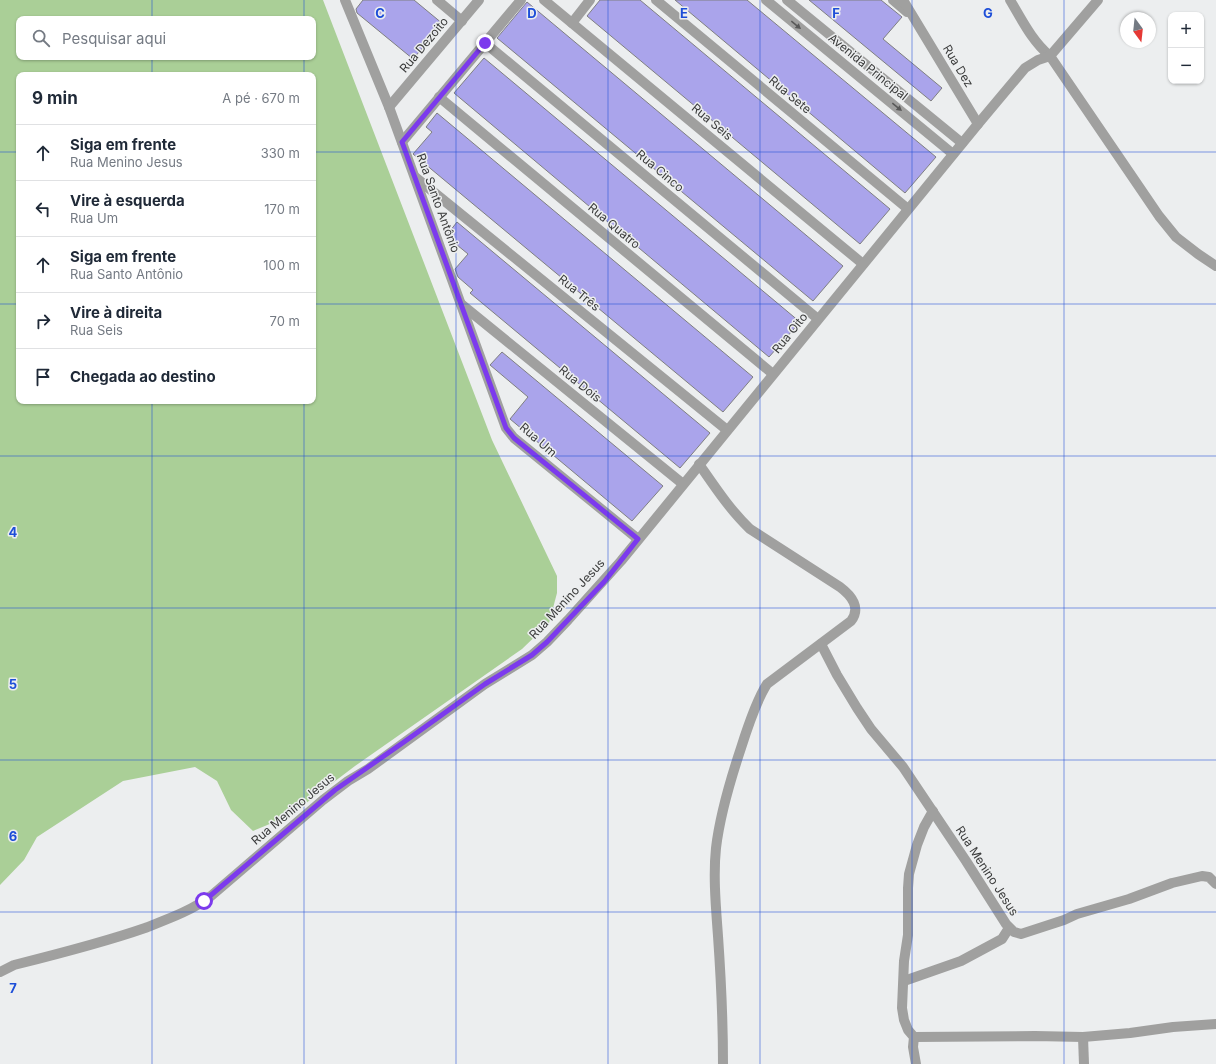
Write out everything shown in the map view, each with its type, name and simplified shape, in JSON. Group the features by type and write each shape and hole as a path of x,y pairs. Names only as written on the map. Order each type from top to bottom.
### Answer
{"street":[{"name":"Rua Santo Antônio","path":"344,0 389,107 461,304"},
{"path":"437,0 462,21"},
{"name":"Rua Dezoito","path":"389,107 479,0"},
{"path":"402,142 521,0"},
{"name":"Rua Seis","path":"544,0 863,264"},
{"path":"572,23 590,0"},
{"name":"Rua Sete","path":"656,0 908,210"},
{"name":"Avenida Principal","path":"766,0 953,154"},
{"name":"Avenida Principal","path":"787,0 962,143"},
{"path":"893,0 915,19"},
{"name":"Rua Dez","path":"904,0 978,124"},
{"path":"1010,0 1031,36 1040,48 1050,56 1159,216 1176,237 1216,266"},
{"path":"962,143 1025,68 1038,60 1050,56 1098,0"},
{"name":"Rua Cinco","path":"485,43 818,319"},
{"name":"Rua Quatro","path":"439,98 773,374"},
{"name":"Rua Oito","path":"638,539 962,143"},
{"name":"Rua Três","path":"415,177 727,430"},
{"name":"Rua Dois","path":"461,304 682,484"},
{"name":"Rua Um","path":"461,304 506,428 514,438 638,539"},
{"path":"699,464 742,522 750,529 828,578 850,596 856,608 854,617 851,621 798,662 774,678 764,689 745,735 733,773 724,807 716,849 715,905 724,1064"},
{"name":"Rua Menino Jesus","path":"0,972 14,965 128,934 174,918 204,901 341,785 374,764 485,684 532,655 547,642 604,582 638,539"},
{"name":"Rua Menino Jesus","path":"821,644 837,675 871,729 903,767 1009,928 1017,934 1036,930 1077,914 1129,899 1172,883 1202,876 1209,876 1216,884"},
{"path":"916,1064 913,1047 914,1037 908,1030 904,1020 902,1008 904,961 908,935 908,888 909,874 917,845 924,827 933,812"},
{"path":"904,982 961,961 1002,939 1009,928"},
{"path":"914,1037 1083,1037 1216,1024"},
{"path":"1083,1037 1084,1064"}],"green space":[{"path":"0,0 323,0 492,440 557,576 557,593 549,623 522,649 355,766 289,816 253,831 231,810 217,781 195,767 123,781 37,837 24,860 0,885"}],"building":[{"path":"363,0 414,0 443,24 413,59 357,13 356,9"},
{"path":"600,0 640,0 890,209 860,244 587,16"},
{"path":"675,0 747,0 936,157 905,193"},
{"path":"809,0 881,0 902,17 883,39 942,88 931,101"},
{"path":"527,2 843,266 813,301 497,38"},
{"path":"484,58 800,322 769,357 454,93"},
{"path":"437,113 753,377 723,412 413,154 432,132 426,127"},
{"path":"457,222 710,433 680,468 470,293 473,290 458,277 455,269 468,254 446,236"},
{"path":"502,352 663,486 632,521 510,419 528,397 490,365"}],"route":[{"path":"204,901 335,790 368,769 485,684 532,655 547,642 604,582 638,539 514,438 506,428 402,142 485,43"}]}
